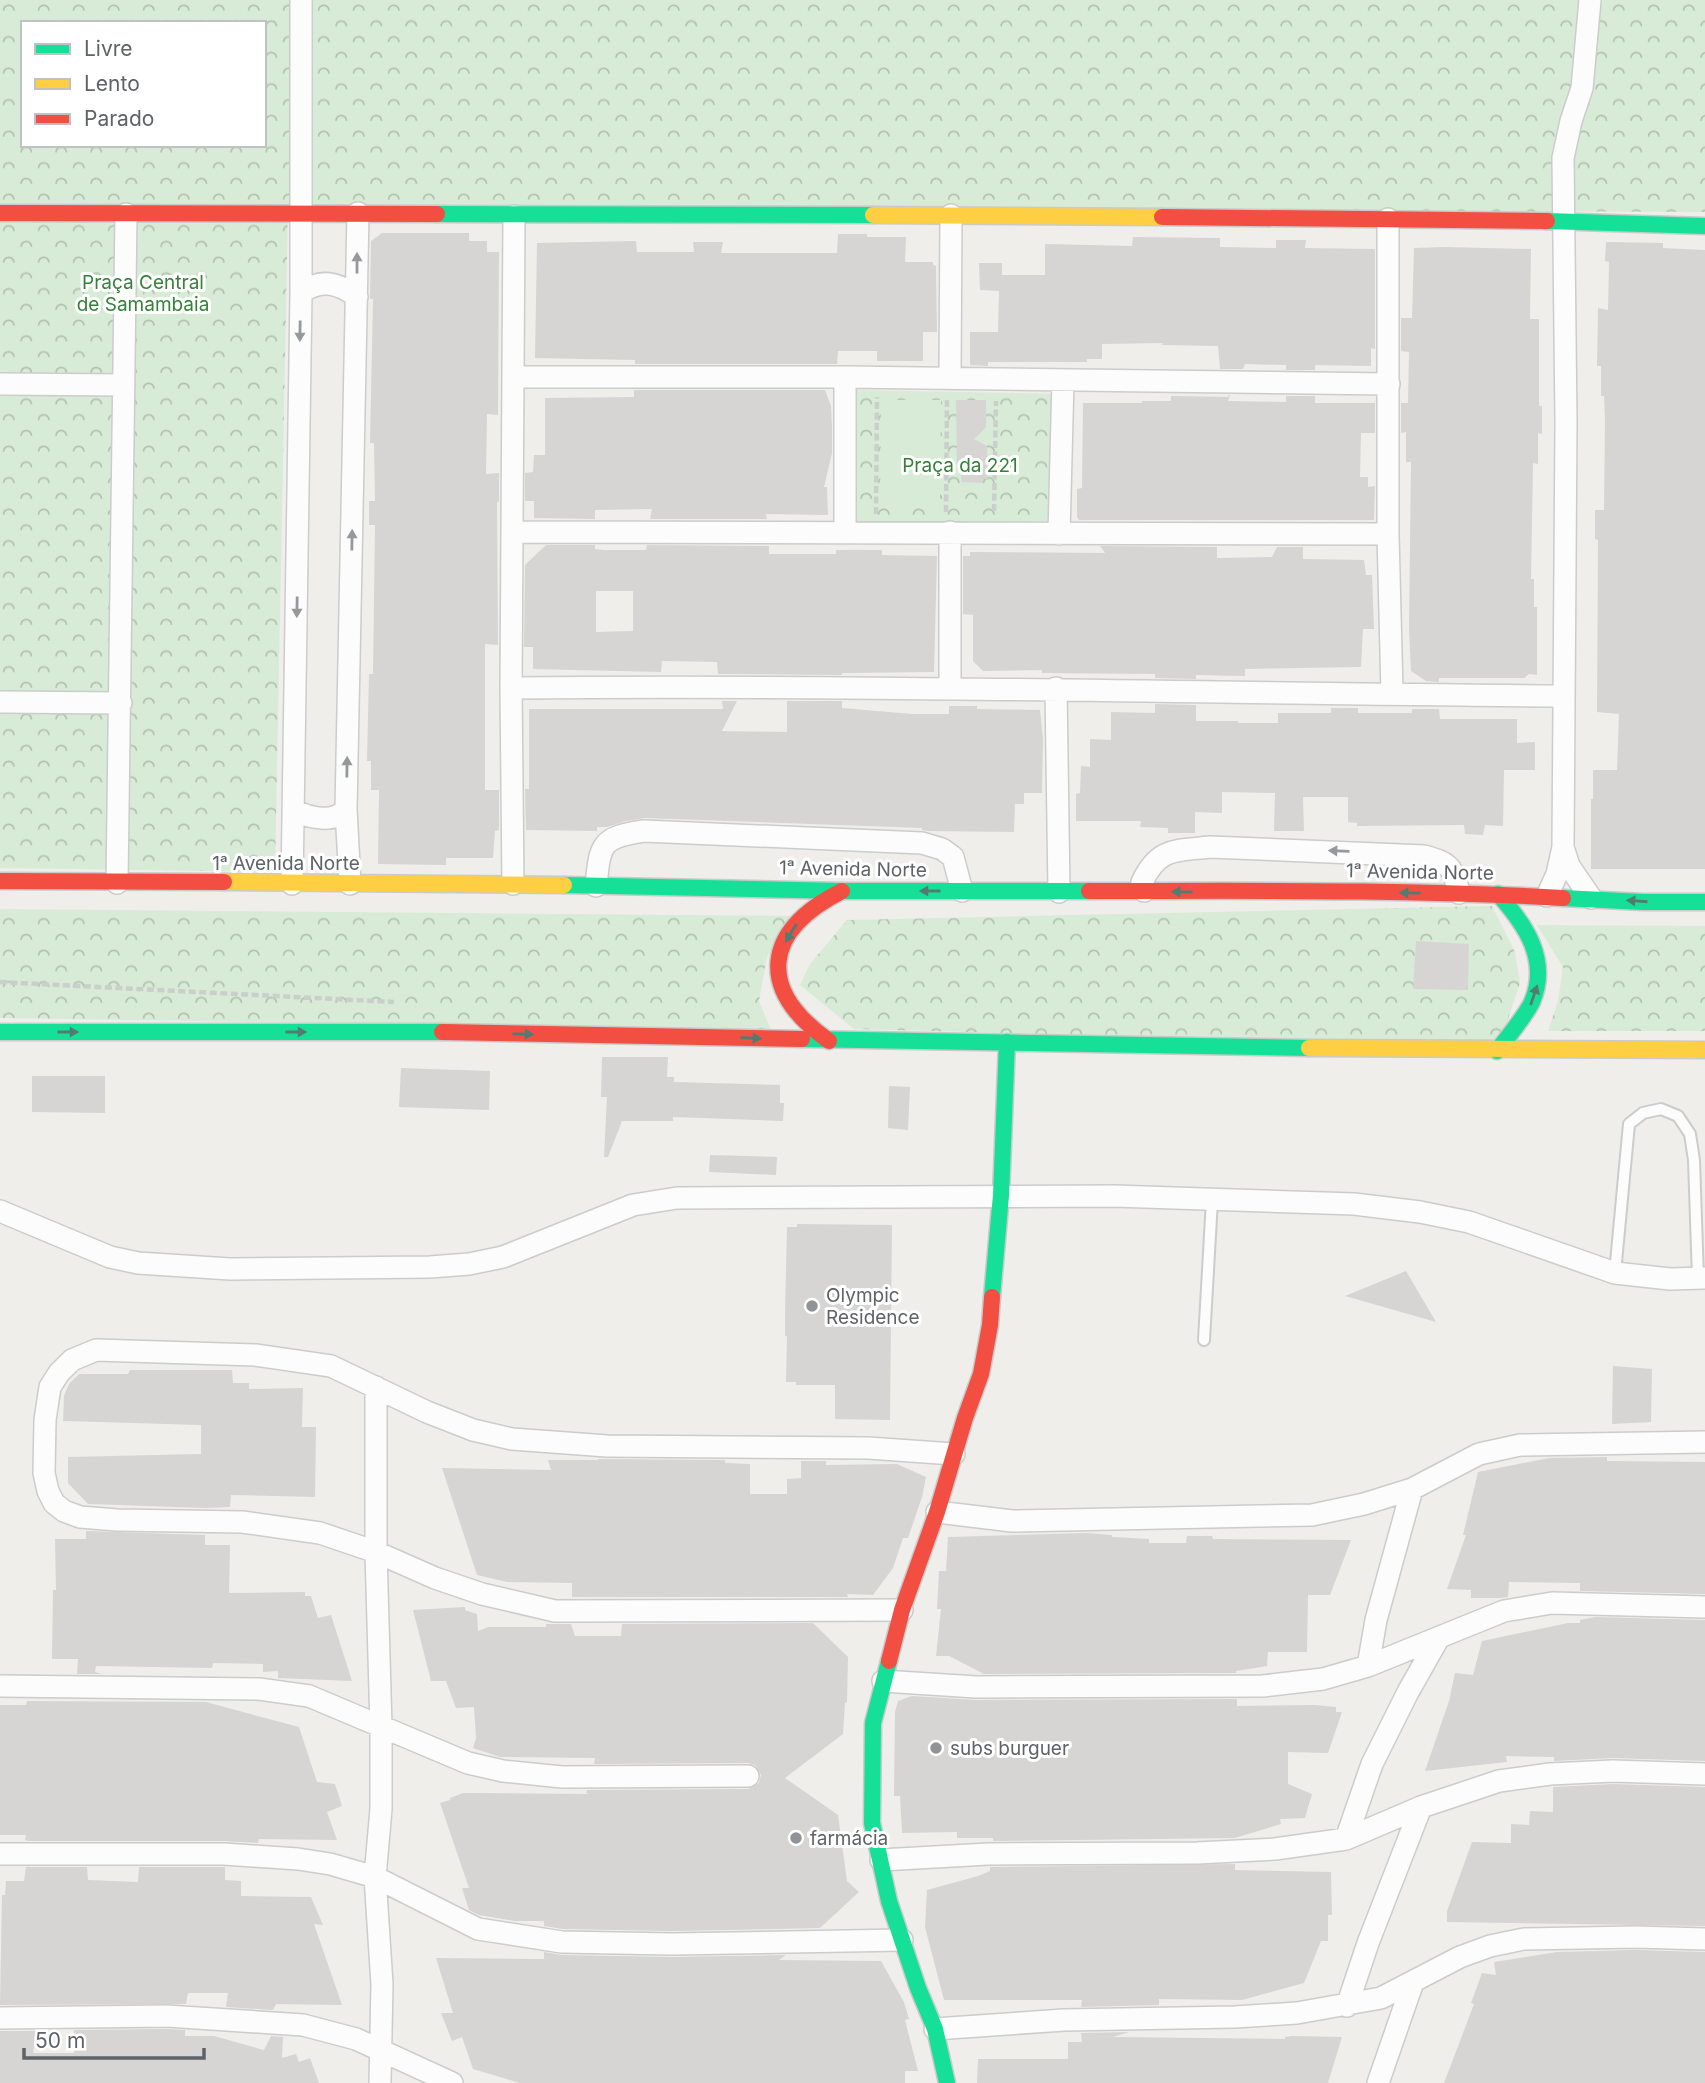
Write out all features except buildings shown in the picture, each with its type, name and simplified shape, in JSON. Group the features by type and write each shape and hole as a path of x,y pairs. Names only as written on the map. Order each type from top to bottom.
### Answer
{"main road":[{"path":"0,213 951,215 1565,221 1705,226"},
{"name":"1ᵃ Avenida Norte","path":"0,881 513,884 842,891 1459,893 1643,902 1705,902"},
{"path":"829,1041 801,1021 781,989 777,970 782,947 794,926 805,914 842,891"},
{"path":"1497,1051 1531,1003 1540,971 1538,955 1529,933 1498,894"},
{"path":"0,1032 491,1033 1497,1051 1705,1050"},
{"path":"947,2083 935,2029 889,1901 872,1823 873,1723 902,1610 981,1374 990,1325 1001,1195 1007,1042"}],"street":[{"path":"292,884 301,293 301,0"},
{"path":"1548,896 1557,874 1563,847 1563,158 1582,88 1590,0"},
{"path":"351,884 346,809 358,213"},
{"path":"117,883 126,214"},
{"path":"948,387 951,215"},
{"path":"513,884 511,688 514,216"},
{"path":"1388,219 1388,534 1392,693"},
{"path":"301,293 307,288 328,284 345,288 357,297"},
{"path":"514,377 845,377 948,387 1001,379 1390,384"},
{"path":"845,377 845,532"},
{"path":"1059,534 1063,380"},
{"path":"0,384 124,385"},
{"path":"512,532 845,532 948,523 994,533 1388,534"},
{"path":"948,523 950,689"},
{"path":"511,688 1056,688 1564,696"},
{"path":"1056,688 1059,892"},
{"path":"0,702 121,703"},
{"path":"294,810 319,818 342,814 346,809"},
{"path":"596,886 599,855 606,844 618,835 643,831 922,844 942,849 953,857 962,891"},
{"path":"1144,891 1142,882 1158,857 1175,850 1210,847 1424,856 1444,861 1454,873 1459,893"},
{"path":"1563,847 1569,866 1591,898"},
{"path":"0,1211 110,1257 138,1263 230,1269 430,1267 469,1264 503,1257 633,1205 677,1198 930,1198 1001,1195 1354,1204 1420,1212 1469,1222 1615,1273 1670,1279 1701,1278"},
{"path":"902,1610 555,1611 482,1594 320,1533 242,1522 80,1517 64,1511 54,1503 44,1473 45,1420 50,1387 72,1360 96,1350 255,1355 331,1366 427,1412 473,1430 512,1439 607,1446 868,1448 954,1454"},
{"path":"376,1387 381,1809 375,1877 382,1984 380,2083"},
{"path":"937,1512 1012,1521 1312,1515 1364,1504 1412,1489 1479,1454 1520,1445 1705,1442"},
{"path":"1368,1666 1376,1620 1412,1489"},
{"path":"883,1681 976,1687 1263,1686 1323,1679 1368,1666 1504,1611 1552,1603 1705,1607"},
{"path":"1346,1839 1372,1764 1438,1639"},
{"path":"0,1686 259,1689 309,1696 468,1763 503,1771 562,1777 748,1776"},
{"path":"881,1860 988,1854 1198,1853 1275,1849 1346,1839 1421,1807 1499,1781 1550,1774 1613,1771 1705,1774"},
{"path":"1347,2006 1368,1942 1421,1807"},
{"path":"0,1854 236,1855 309,1861 375,1877 478,1929 562,1942 672,1944 902,1940"},
{"path":"935,2029 1064,2020 1235,2017 1297,2013 1381,1998 1460,1957 1490,1946 1524,1939 1705,1939"},
{"path":"1378,2083 1413,1983"},
{"path":"0,2018 167,2016 272,2021 329,2030 356,2039 452,2083"}],"lane":[{"path":"1615,1273 1629,1125 1643,1113 1661,1109 1678,1116 1690,1134 1701,1278"},
{"path":"1204,1340 1212,1200"}],"path":[{"path":"994,533 996,398 1001,379"},
{"path":"948,387 948,523"},
{"path":"876,525 877,396"}],"green space":[{"name":"Praça Central de Samambaia","path":"0,0 1705,0 1705,212 288,206 275,872 0,868"},
{"name":"Praça da 221","path":"857,390 1065,394 1063,541 855,538"},
{"path":"881,400 941,400 940,503 880,503"},
{"path":"1492,906 1515,952 1520,983 1499,1046 854,1029 800,985 810,964 847,920"},
{"path":"0,909 791,916 767,957 759,1001 771,1030 0,1018"},
{"path":"1537,925 1705,926 1705,1031 1548,1031 1558,1001 1563,967"}],"traffic: fast":[{"path":"437,214 873,215"},
{"path":"1547,221 1705,226"},
{"path":"564,885 842,891 1089,891"},
{"path":"1497,1051 1532,1002 1538,972 1532,944 1525,930 1498,894"},
{"path":"1563,898 1705,902"},
{"path":"0,1032 442,1032"},
{"path":"802,1039 1309,1048"},
{"path":"992,1297 1001,1195 1007,1042"},
{"path":"889,1661 873,1723 872,1823 889,1901 918,1988 935,2029 947,2083"}],"traffic: slow":[{"path":"873,215 1162,217"},
{"path":"224,882 564,885"},
{"path":"1309,1048 1705,1050"}],"traffic: jam":[{"path":"0,213 437,214"},
{"path":"1162,217 1547,221"},
{"path":"0,881 224,882"},
{"path":"829,1041 805,1021 789,1001 780,981 778,962 784,942 796,924 816,907 842,891"},
{"path":"1089,891 1385,892 1563,898"},
{"path":"442,1032 802,1039"},
{"path":"889,1661 902,1610 981,1374 992,1297"}],"place":[{"name":"Olympic Residence","path":"812,1306"},
{"name":"subs burguer","path":"936,1748"},
{"name":"farmácia","path":"796,1838"}]}
